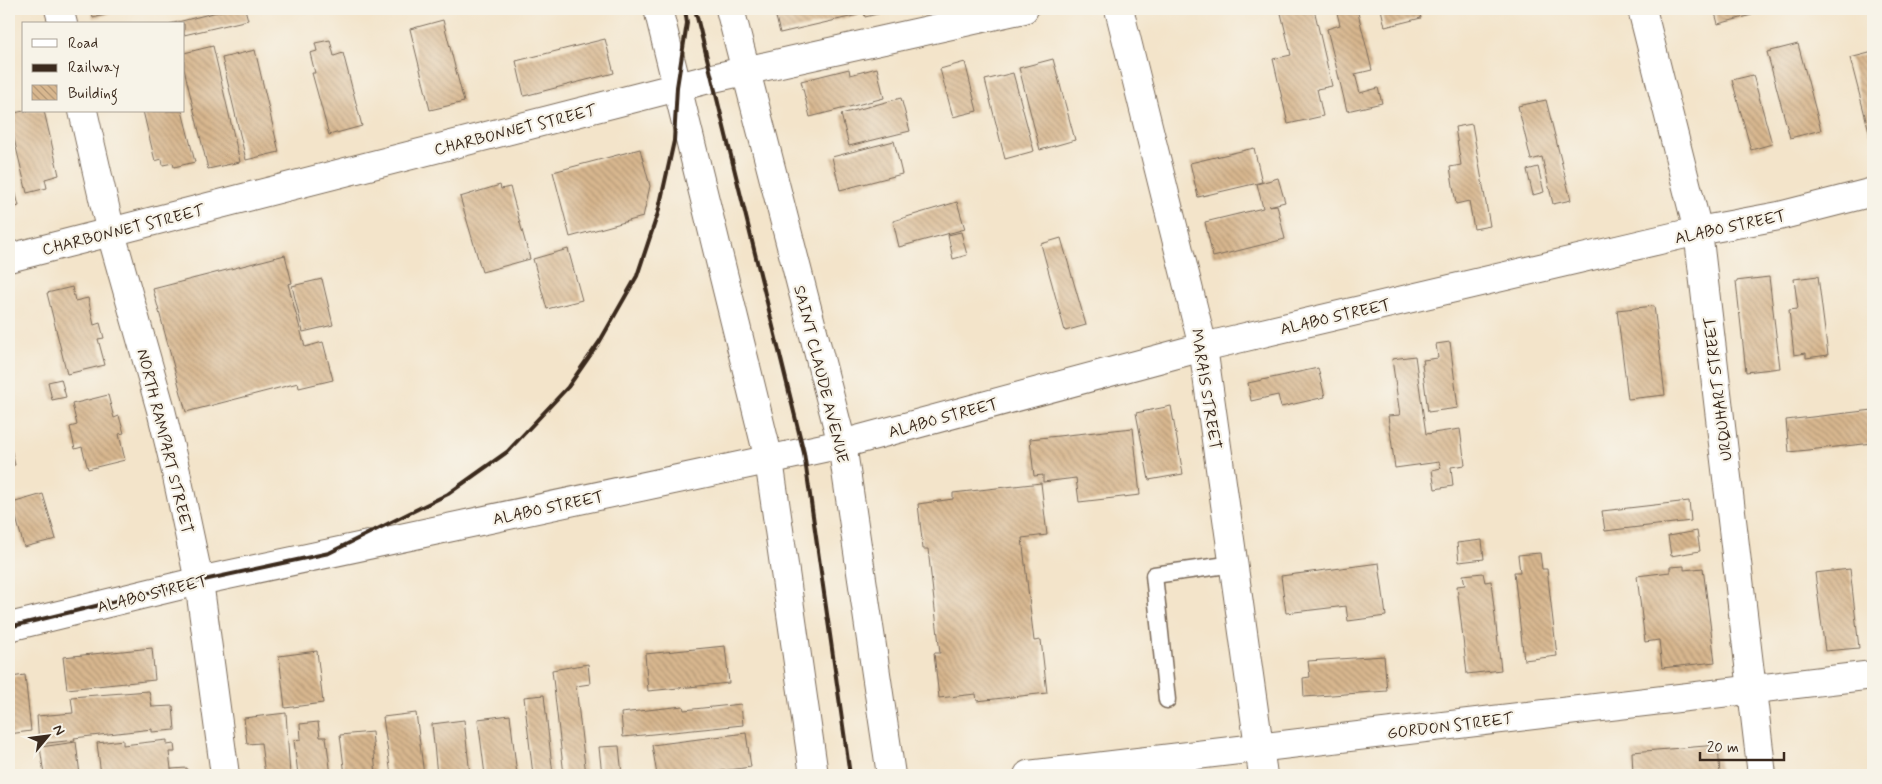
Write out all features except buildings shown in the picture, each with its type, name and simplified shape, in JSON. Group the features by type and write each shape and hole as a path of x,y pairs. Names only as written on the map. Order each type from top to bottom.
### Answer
{"street":[{"path":"59,9 62,22"},
{"path":"658,9 770,460 814,775"},
{"name":"SAINT CLAUDE AVENUE","path":"730,9 842,444 891,775"},
{"name":"CHARBONNET STREET","path":"9,258 677,87 1024,9"},
{"name":"MARAIS STREET","path":"1119,9 1203,347 1263,775"},
{"name":"URQUHART STREET","path":"1642,9 1698,231 1762,775"},
{"name":"NORTH RAMPART STREET","path":"83,112 111,233 161,410 199,581 225,775"},
{"name":"ALABO STREET","path":"9,628 199,581 842,444 1203,347 1698,231 1778,216 1873,192"},
{"path":"1778,216 1873,213"},
{"name":"GORDON STREET","path":"1028,775 1873,675"}],"lane":[{"path":"1167,700 1154,575 1234,564"}],"railway":[{"path":"9,627 199,581 329,553 448,494 507,452 568,387 600,341 637,276 658,213 674,141 677,87 687,23 685,9"},
{"path":"695,9 804,453 850,775"}]}
